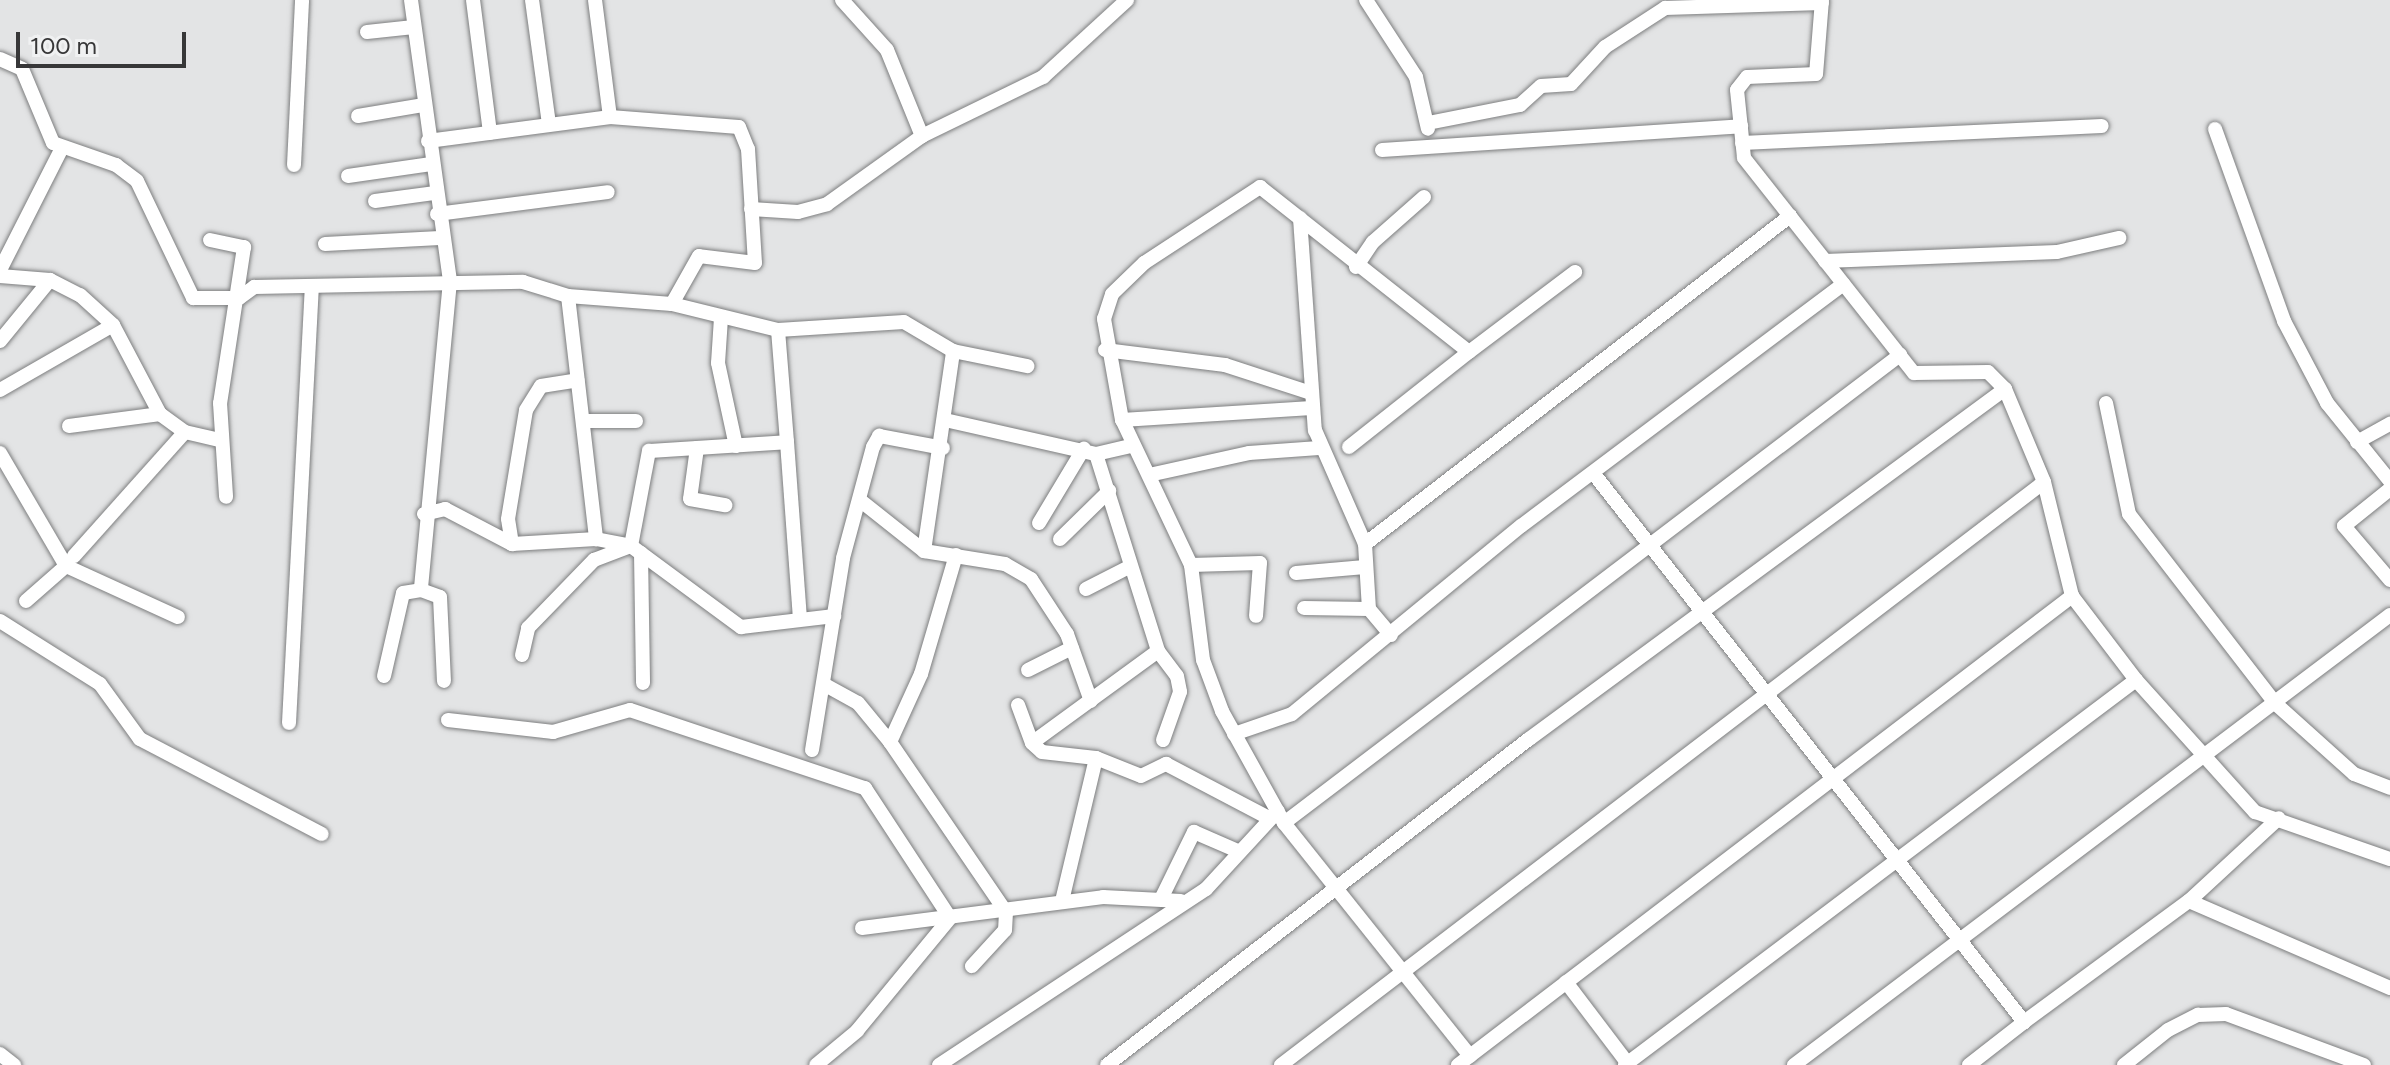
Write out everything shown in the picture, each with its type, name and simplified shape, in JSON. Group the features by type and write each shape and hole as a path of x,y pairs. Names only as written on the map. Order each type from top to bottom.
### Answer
{"street":[{"path":"294,165 302,0"},
{"path":"411,0 440,238 450,281 424,514 421,590"},
{"path":"473,0 490,133"},
{"path":"532,0 549,124"},
{"path":"595,0 610,117"},
{"path":"842,0 887,50 922,136"},
{"path":"751,209 798,212 827,204 922,136 1043,77 1127,0"},
{"path":"1366,0 1416,77 1428,123 1428,141"},
{"path":"1428,123 1520,105 1541,86 1571,84 1605,47 1662,4 1822,2 1816,74 1747,77 1737,90 1744,158 1914,373 1988,372 2005,389 2044,482 2072,596 2136,680 2209,753 2255,812 2390,859"},
{"path":"367,32 414,27"},
{"path":"0,59 22,69 61,150 116,165 137,181 193,298 239,298 254,287 312,291 450,281 523,282 568,296 672,304 778,330 904,322 953,351 1027,366"},
{"path":"358,116 424,105"},
{"path":"428,141 610,117 739,127 755,263 699,256 672,304"},
{"path":"1382,150 1428,141 1741,126"},
{"path":"1742,143 2102,126"},
{"path":"2215,129 2284,321 2357,442 2390,481"},
{"path":"61,150 0,273 50,280 113,325 160,414 185,432 221,440"},
{"path":"348,176 431,164"},
{"path":"1469,352 1356,267 1260,187 1192,225 1112,294 1105,350 1131,446 1149,475 1191,565 1203,660 1234,734 1276,817 1343,888 1407,969 1464,1060 1827,778 2072,596"},
{"path":"437,214 608,192"},
{"path":"375,201 435,193"},
{"path":"1356,267 1373,242 1424,197"},
{"path":"1365,544 1790,216"},
{"path":"1300,218 1312,400 1319,448 1365,544 1369,609 1391,635"},
{"path":"325,244 440,238"},
{"path":"1825,261 2057,252 2119,238"},
{"path":"210,240 244,244 239,298 220,403 226,497"},
{"path":"1349,447 1575,272"},
{"path":"0,341 50,280"},
{"path":"1234,734 1292,714 1594,474 1843,284"},
{"path":"289,723 312,291"},
{"path":"568,296 596,539"},
{"path":"721,318 718,363 736,446"},
{"path":"0,390 113,325"},
{"path":"778,330 800,618"},
{"path":"1105,350 1225,365 1312,400"},
{"path":"924,551 943,448 953,351"},
{"path":"939,1065 1182,901 1206,889 1238,851 1276,817 1900,355"},
{"path":"512,544 508,519 526,410 541,386 578,380"},
{"path":"1107,1065 1343,888 1700,611 2005,389"},
{"path":"1122,420 1312,400"},
{"path":"2106,403 2129,514 2276,704 2354,774 2390,788"},
{"path":"69,426 160,414"},
{"path":"945,420 1090,451 1131,446"},
{"path":"583,421 636,421"},
{"path":"2357,442 2390,424"},
{"path":"26,601 70,561 185,432"},
{"path":"812,750 827,686 834,616 879,436 943,448"},
{"path":"643,683 636,550 645,452 787,442"},
{"path":"697,448 690,499 725,505"},
{"path":"1149,475 1249,453 1319,448"},
{"path":"1090,451 1109,491 1129,567 1158,651 1180,692 1163,740"},
{"path":"1039,523 1090,451"},
{"path":"0,453 70,561 178,617"},
{"path":"1594,474 1648,540 1827,778 1961,940 2024,1022"},
{"path":"1281,1065 2044,482"},
{"path":"2390,489 2344,526 2390,580"},
{"path":"1060,539 1109,491"},
{"path":"861,501 924,551 1005,564 1031,579 1072,648 1091,701"},
{"path":"424,514 445,509 512,544 596,539 636,550 741,627 772,629 800,618 834,616"},
{"path":"522,655 528,628 594,560 636,550"},
{"path":"890,742 921,674 956,555"},
{"path":"1191,565 1260,563 1256,616"},
{"path":"1086,589 1129,567"},
{"path":"1296,573 1365,567"},
{"path":"384,676 403,593 421,590 440,597 444,681"},
{"path":"1304,608 1369,609"},
{"path":"1794,1065 2390,615"},
{"path":"0,621 100,684 140,739 322,834"},
{"path":"1028,670 1072,648"},
{"path":"1032,743 1158,651"},
{"path":"1566,982 1627,1064 2136,680"},
{"path":"827,686 858,703 890,742 1006,912 1005,930 972,966"},
{"path":"1018,705 1032,743 1042,752 1096,758 1141,776 1166,764 1276,817"},
{"path":"448,720 553,732 630,710 865,788 950,918"},
{"path":"1062,901 1096,758"},
{"path":"1969,1065 2189,901 2279,818"},
{"path":"1161,899 1194,832 1238,851"},
{"path":"862,928 1006,912 1062,901 1182,901"},
{"path":"2189,901 2390,988"},
{"path":"816,1065 857,1031 950,918"},
{"path":"2124,1065 2168,1030 2198,1015 2226,1014 2364,1065"},
{"path":"0,1054 14,1065"}]}
